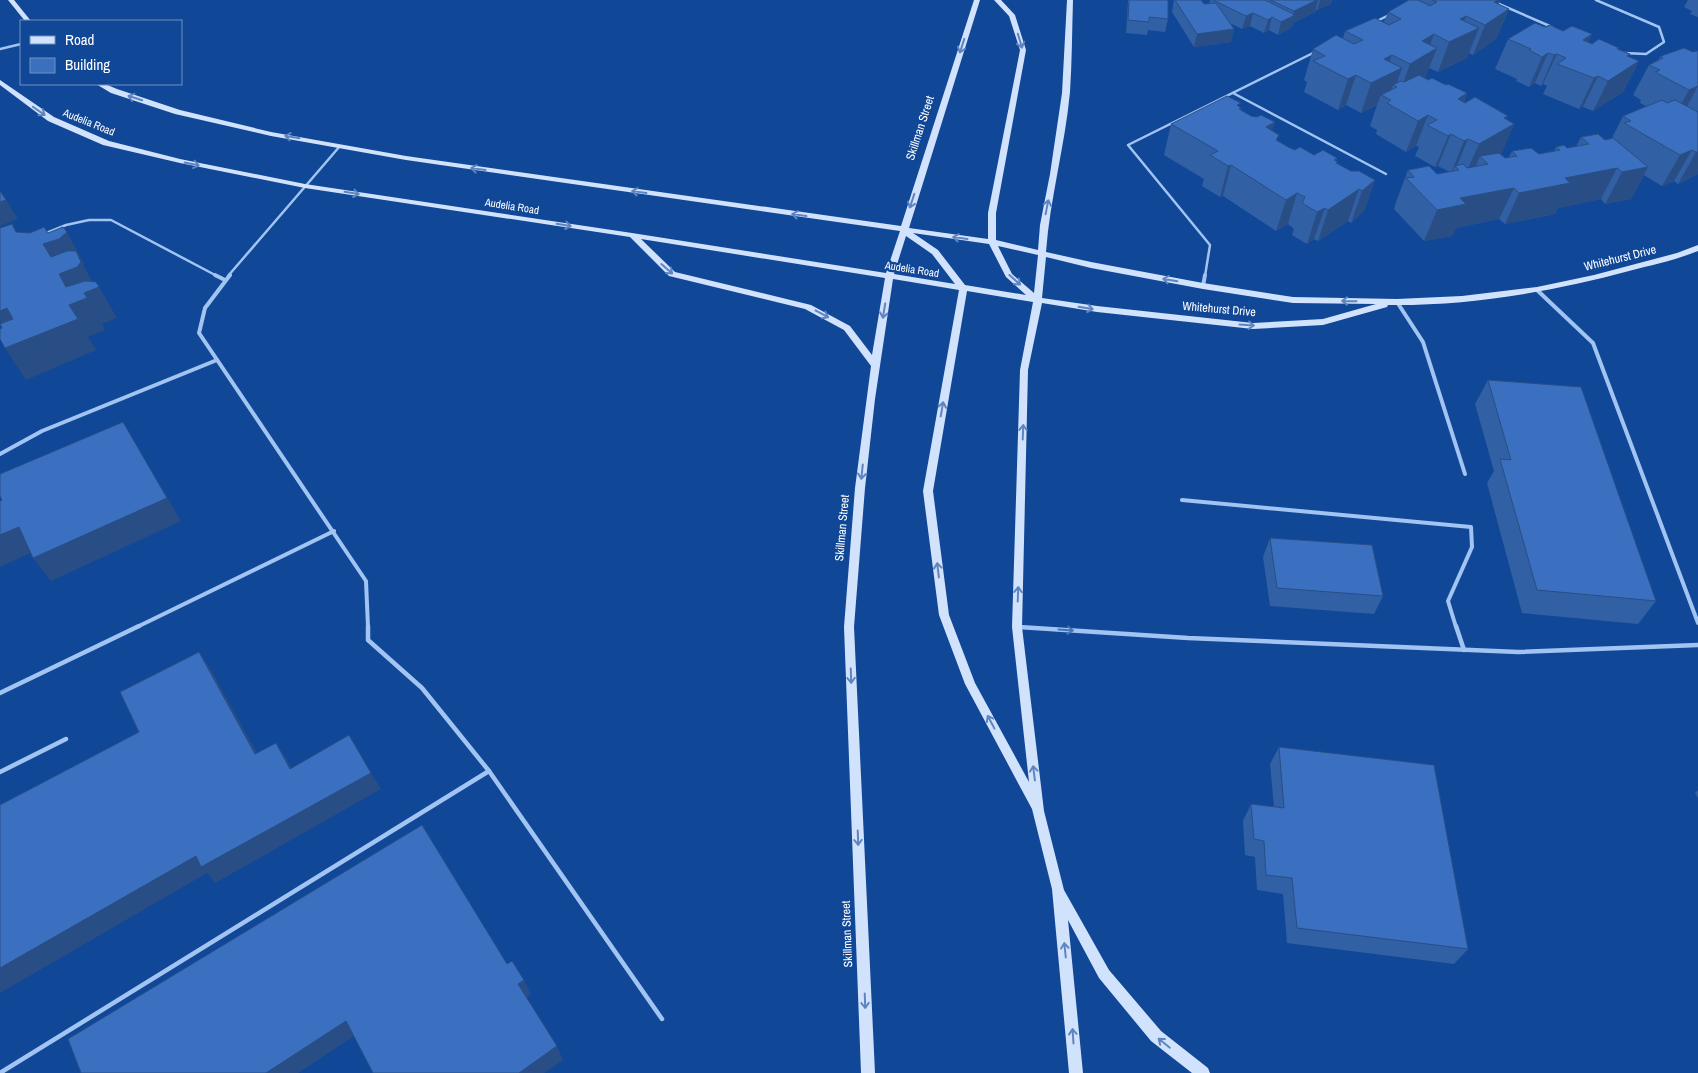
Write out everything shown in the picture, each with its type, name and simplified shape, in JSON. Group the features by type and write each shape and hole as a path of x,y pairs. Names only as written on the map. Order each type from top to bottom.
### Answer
{"main road":[{"path":"11,0 27,20"},
{"name":"Skillman Street","path":"868,1073 849,627 860,488 875,366 889,277 977,0"},
{"path":"997,0 1012,15 1023,50 992,213 992,242 1009,275 1038,300"},
{"path":"1070,0 1066,93 1044,225 1038,300 1024,370 1017,627 1038,811 1058,889 1076,1073"},
{"name":"Audelia Road","path":"0,82 50,119 106,143 180,161 305,186 632,235 1038,300"},
{"path":"102,85 114,91 178,112 271,134 406,158 992,242 1042,255"},
{"path":"903,230 936,252 963,289 928,491 944,615 970,684 1038,811"},
{"path":"632,235 672,274 808,307 847,328 875,366"},
{"name":"Whitehurst Drive","path":"1042,255 1203,286 1293,300 1397,302 1462,299 1536,290 1604,275 1680,255 1698,248"},
{"name":"Whitehurst Drive","path":"1038,300 1096,309 1253,326 1323,322 1397,302"},
{"path":"1058,889 1104,974 1156,1036 1202,1073"}],"lane":[{"path":"1490,0 1559,30"},
{"path":"1596,0 1659,27 1664,42 1646,54 1620,52"},
{"path":"1374,22 1392,13"},
{"path":"0,49 20,44"},
{"path":"1203,286 1210,245 1128,145 1321,49"},
{"path":"1233,93 1386,174"},
{"path":"340,146 225,280 205,308 199,333 366,580 368,640 422,688 489,771 662,1019"},
{"path":"41,236 66,225 111,220 225,280"},
{"path":"1536,290 1577,326 1593,344 1698,623"},
{"path":"1397,302 1422,342 1443,400 1465,474"},
{"path":"0,454 42,431 217,360"},
{"path":"1182,500 1471,527 1472,547 1448,601 1464,650"},
{"path":"0,693 334,531"},
{"path":"1017,627 1188,638 1518,652 1698,645"},
{"path":"0,772 66,739"},
{"path":"0,1073 489,771"}],"building":[{"path":"1129,0 1168,0 1168,19 1149,17 1149,22 1128,20"},
{"path":"1175,0 1201,0 1204,4 1216,3 1234,29 1197,34"},
{"path":"1213,0 1265,0 1295,15 1281,22 1272,17 1268,20 1253,13 1246,16"},
{"path":"1270,0 1317,0 1294,11"},
{"path":"1409,0 1418,0 1430,6 1437,2 1432,0 1498,0 1494,2 1509,9 1485,25 1466,16 1460,19 1479,28 1449,42 1434,34 1422,41 1437,48 1410,64 1392,55 1384,59 1402,68 1371,83 1356,75 1348,79 1313,61 1325,56 1313,49 1336,35 1354,44 1363,40 1345,31 1375,18 1389,25 1401,19 1388,12"},
{"path":"1535,23 1545,27 1550,25 1563,31 1572,26 1592,34 1583,40 1592,44 1599,39 1630,54 1627,56 1639,61 1608,81 1598,76 1594,78 1557,64 1566,58 1548,53 1542,57 1529,50 1531,49 1508,39"},
{"path":"1684,48 1693,52 1698,51 1698,86 1689,90 1655,72 1660,70 1649,65 1663,58 1661,56"},
{"path":"1419,75 1428,80 1432,78 1446,85 1448,84 1467,93 1458,99 1465,103 1475,97 1508,116 1504,118 1514,124 1479,144 1468,139 1464,141 1451,134 1448,136 1427,125 1437,120 1428,115 1418,121 1387,103 1391,100 1381,95 1397,87 1393,85"},
{"path":"1227,96 1241,103 1237,105 1241,108 1239,109 1251,116 1257,117 1261,115 1275,122 1266,127 1279,135 1276,140 1290,148 1295,150 1300,147 1314,155 1323,150 1337,158 1334,160 1338,162 1336,163 1351,171 1359,171 1375,180 1362,191 1359,189 1328,210 1325,208 1317,212 1302,203 1305,197 1297,193 1286,200 1231,165 1228,166 1210,155 1218,151 1171,124"},
{"path":"1662,100 1667,103 1675,100 1698,112 1698,152 1692,150 1680,155 1624,123 1631,121 1623,116"},
{"path":"1598,134 1605,140 1613,138 1648,167 1622,172 1617,168 1565,178 1570,183 1519,193 1514,188 1460,198 1466,204 1437,210 1406,178 1414,177 1408,170 1429,166 1437,174 1459,170 1455,166 1463,164 1467,168 1488,164 1480,156 1499,153 1505,158 1517,156 1512,151 1531,148 1539,154 1560,150 1556,147 1564,145 1567,148 1589,144 1581,137"},
{"path":"0,191 6,200 0,202"},
{"path":"12,224 16,232 30,233 44,227 48,233 63,227 67,232 59,239 43,244 51,257 67,251 76,251 81,262 77,267 59,274 66,287 85,281 96,282 99,287 84,293 87,298 69,305 78,319 5,348 0,339 0,329 2,328 0,324 13,319 7,308 0,311 0,228"},
{"path":"1488,380 1581,387 1656,601 1537,590 1500,459 1511,460"},
{"path":"123,422 167,498 33,558 19,527 0,535 0,501 2,500 0,496 0,474"},
{"path":"1270,538 1372,545 1383,596 1277,588"},
{"path":"199,652 255,754 276,743 290,769 349,735 371,773 201,867 196,856 0,968 0,805 139,732 120,692"},
{"path":"1279,747 1434,765 1468,949 1297,928 1292,878 1266,875 1264,841 1254,839 1251,804 1284,808"},
{"path":"422,825 507,964 512,961 524,980 518,984 557,1046 519,1073 373,1073 346,1021 266,1073 81,1073 68,1039"}]}
